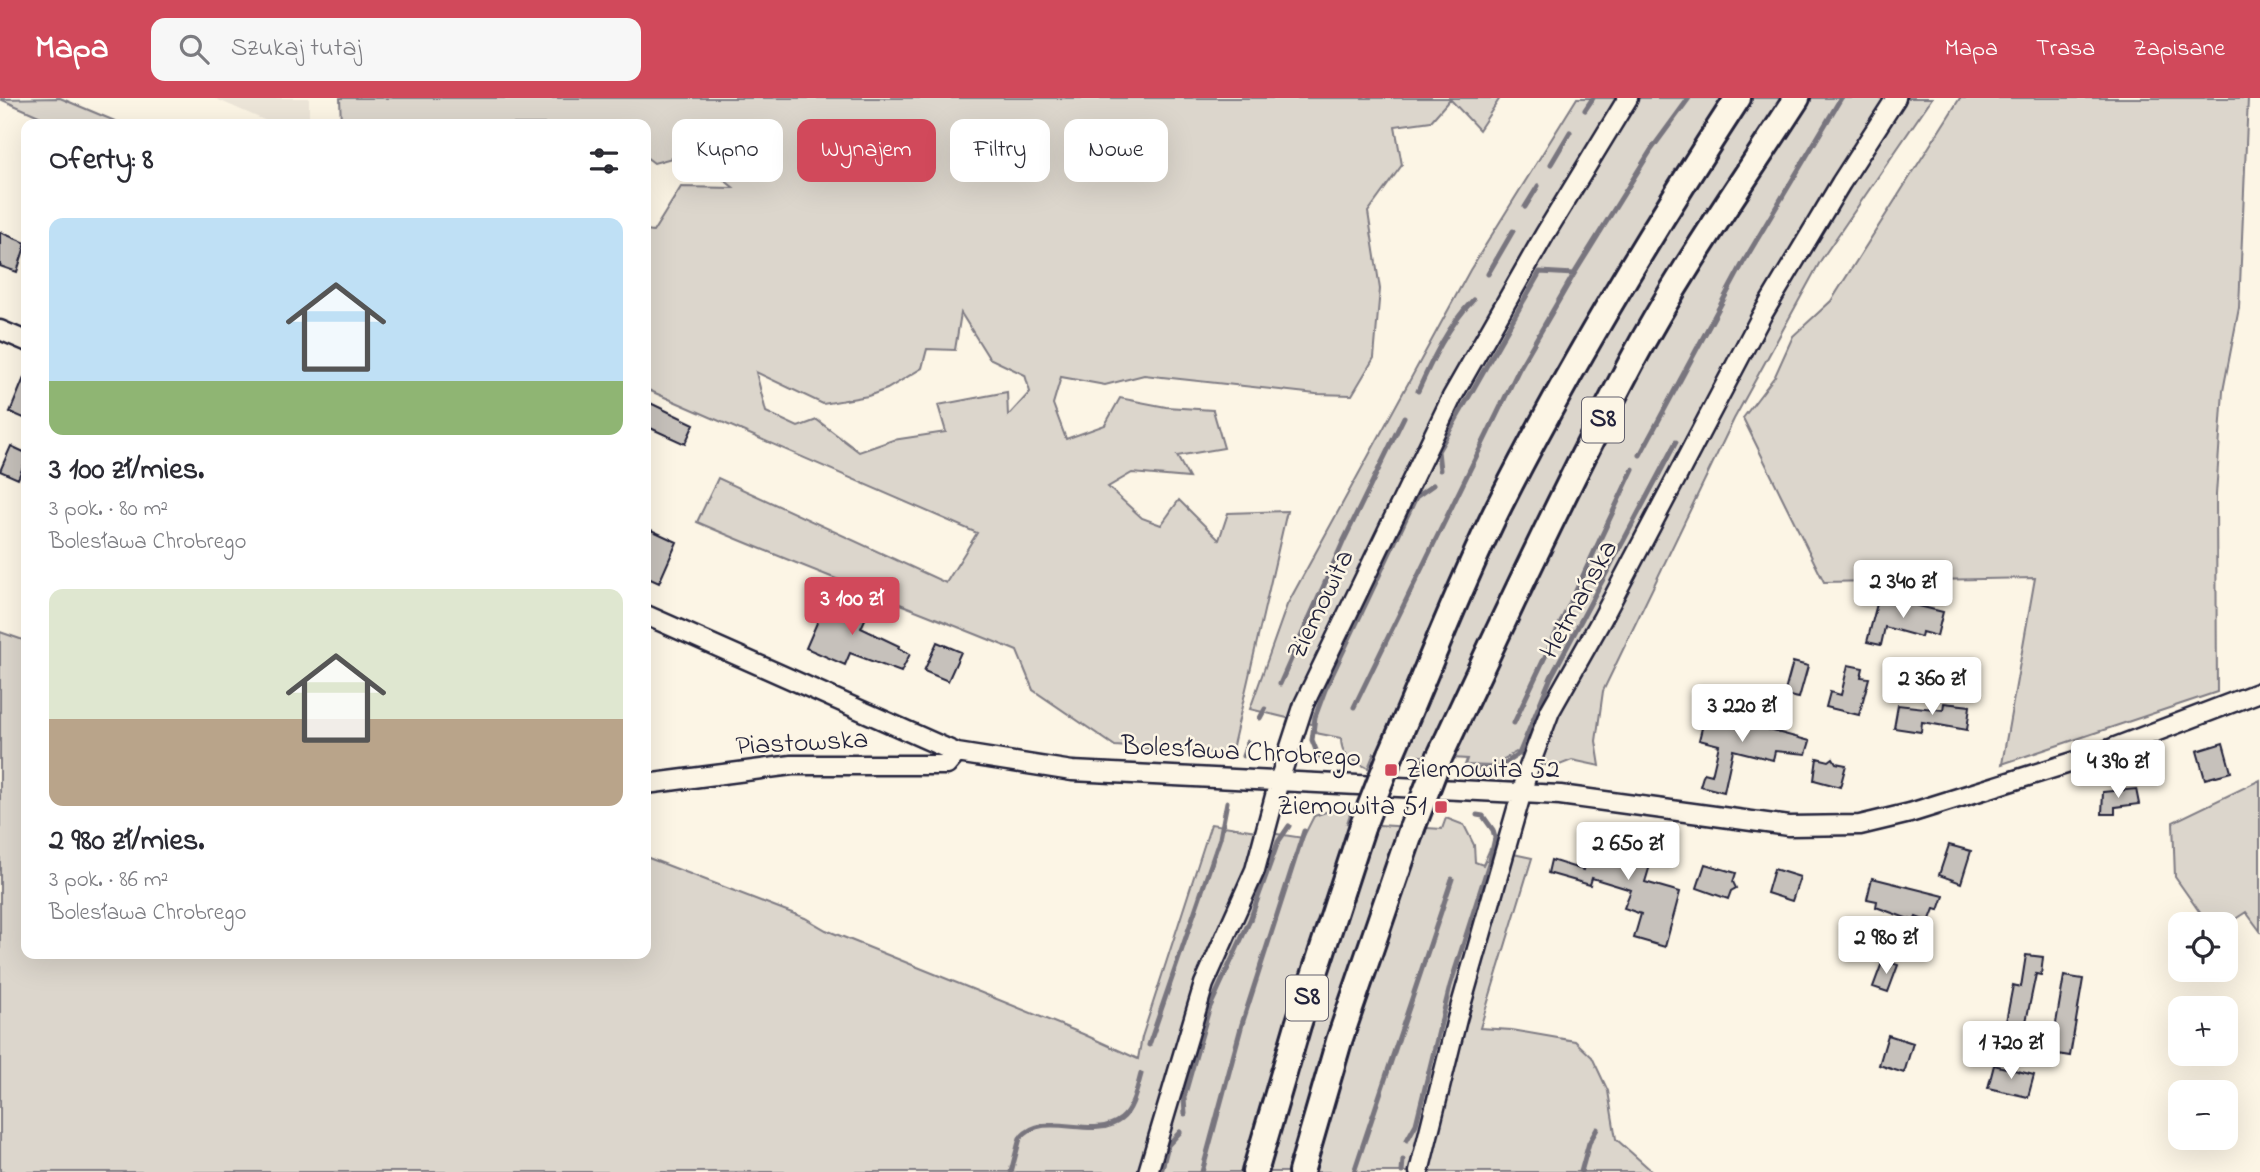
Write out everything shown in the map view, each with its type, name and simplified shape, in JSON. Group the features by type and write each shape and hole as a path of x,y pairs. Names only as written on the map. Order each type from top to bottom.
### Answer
{"highway":[{"name":"S8","path":"1255,1172 1298,1026 1363,825 1391,754 1499,507 1598,324 1670,202 1738,98"},
{"name":"S8","path":"1301,1172 1339,1041 1412,828 1439,758 1529,566 1632,361 1797,98"}],"street":[{"name":"Ziemowita","path":"1148,1172 1204,984 1255,870 1279,781 1304,704 1452,397 1540,241 1628,98"},
{"name":"Hetmańska","path":"1419,1172 1458,1019 1523,792 1538,741 1558,694 1602,619 1723,387 1795,258 1896,98"},
{"path":"0,330 21,339"},
{"name":"Bolesława Chrobrego","path":"651,617 957,753 1072,771 1523,792 1788,826 1860,825 1922,809 2092,756 2260,692"},
{"name":"Piastowska","path":"651,783 792,765 947,765 957,753"}],"shaded area":[{"path":"60,98 110,119 46,119 0,99"},
{"path":"214,98 309,98 309,119 262,119"},
{"path":"340,98 1500,98 1479,130 1450,99 1431,121 1395,126 1402,165 1368,212 1380,289 1374,358 1352,395 1316,394 1144,375 1105,385 1061,377 1053,404 1066,439 1105,425 1120,398 1166,407 1213,410 1224,448 1177,456 1189,478 1132,473 1108,487 1142,518 1161,525 1179,500 1219,540 1228,513 1287,511 1231,754 1115,746 1033,690 1017,651 697,522 718,478 946,583 977,533 651,391 651,232 681,187 734,188 726,182 783,182 783,119 672,119 672,158 654,163 651,161 651,119 341,119","holes":["961,313 989,358 1025,375 1030,392 1008,416 1007,392 938,405 946,432 893,440 859,452 817,420 798,427 766,412 756,372 823,404 868,396 887,389 922,368 927,349 955,350"]},
{"path":"1577,98 1932,98 1821,260 1734,419 1603,691 1596,741 1600,766 1572,760 1552,768 1516,752 1491,766 1465,765 1467,759 1374,753 1368,768 1345,754 1341,738 1316,733 1312,724 1250,709 1287,605 1470,270"},
{"path":"1960,98 2248,98 2239,308 2223,391 2216,495 2217,692 2002,764 2035,578 1824,582 1743,418 1775,376 1793,336 1831,301"},
{"path":"0,632 21,639 21,959 651,959 651,859 805,918 826,930 1138,1059 1142,1037 1211,824 1303,838 1314,816 1329,811 1351,811 1347,823 1442,829 1446,818 1464,825 1474,845 1475,862 1483,865 1490,849 1532,858 1480,1028 1512,1030 1575,1041 1592,1057 1608,1091 1616,1139 1653,1172 0,1172"},
{"path":"2260,780 2260,931 2246,912 2238,917 2238,912 2200,912 2175,877 2173,822"}],"building":[{"path":"0,232 21,241 21,259 17,272 0,266"},
{"path":"21,385 21,417 10,412"},
{"path":"651,403 694,424 685,444 651,428"},
{"path":"11,446 21,451 21,472 18,479 0,471"},
{"path":"651,530 677,542 659,583 651,579"},
{"path":"829,595 868,613 861,628 910,654 901,672 850,653 845,665 806,648"},
{"path":"1879,596 1943,612 1937,636 1922,632 1921,637 1885,627 1881,645 1867,642"},
{"path":"937,642 961,652 948,681 924,671"},
{"path":"1793,662 1808,666 1799,698 1784,695"},
{"path":"1848,665 1863,668 1861,677 1869,678 1859,715 1826,707 1830,692 1841,695"},
{"path":"1944,703 1970,706 1967,730 1922,722 1921,732 1894,728 1898,705 1943,710"},
{"path":"1707,708 1734,715 1732,720 1810,741 1806,754 1775,751 1773,760 1733,750 1724,792 1700,786 1704,773 1712,775 1719,745 1699,740"},
{"path":"2223,743 2231,772 2205,779 2197,751"},
{"path":"1817,758 1829,761 1833,758 1836,763 1846,765 1840,787 1814,780"},
{"path":"2136,789 2139,804 2115,807 2115,814 2102,814 2103,792"},
{"path":"1604,832 1641,845 1644,835 1658,839 1645,882 1680,892 1665,947 1634,938 1641,914 1624,908 1631,890 1592,878 1590,885 1548,873 1551,860 1583,870 1594,833 1603,836"},
{"path":"1949,845 1971,851 1961,883 1939,875"},
{"path":"1705,864 1736,873 1733,882 1736,888 1731,891 1728,899 1697,888"},
{"path":"1774,869 1800,877 1792,901 1767,893"},
{"path":"1872,878 1944,896 1939,910 1934,909 1929,922 1916,917 1914,921 1876,907 1877,901 1867,899"},
{"path":"2026,955 2043,957 2041,975 2036,974 2022,1041 2003,1037 2013,985 2021,987"},
{"path":"1883,960 1898,965 1888,992 1873,987"},
{"path":"2064,976 2083,979 2070,1056 2051,1053"},
{"path":"1888,1035 1913,1043 1904,1073 1879,1065"},
{"path":"1994,1065 2034,1075 2028,1097 1988,1088"}],"waterway":[{"path":"1585,110 1593,98"},
{"path":"1354,707 1519,369 1651,150 1689,98"},
{"path":"1640,455 1743,263 1841,98"},
{"path":"1551,164 1570,132"},
{"path":"1525,207 1538,186"},
{"path":"1488,274 1513,231"},
{"path":"1440,470 1438,451 1540,272 1574,274"},
{"path":"1418,391 1435,355 1473,300"},
{"path":"1280,684 1344,540 1404,417"},
{"path":"1480,769 1496,769 1519,754 1551,677 1676,442"},
{"path":"1514,723 1633,469"},
{"path":"1326,761 1318,755 1312,740 1315,717 1325,690 1416,497 1433,485"},
{"path":"1260,718 1265,709"},
{"path":"1243,756 1248,742"},
{"path":"1149,1045 1220,838 1227,802"},
{"path":"1407,1140 1416,1124 1450,986 1495,838 1483,816 1477,815"},
{"path":"1185,1114 1184,1097 1209,1009 1250,920 1278,842 1289,826"},
{"path":"1202,1172 1242,1024 1304,831"},
{"path":"1354,1172 1452,879"},
{"path":"1011,1172 1020,1138 1030,1130 1055,1125 1096,1127 1121,1119 1132,1104 1141,1074"},
{"path":"1581,1172 1589,1143 1597,1129"},
{"path":"1161,1172 1168,1145 1180,1132"},
{"path":"1402,1172 1403,1160"}],"place":[{"name":"Ziemowita 52","path":"1391,770"},
{"name":"Ziemowita 51","path":"1441,807"}]}
